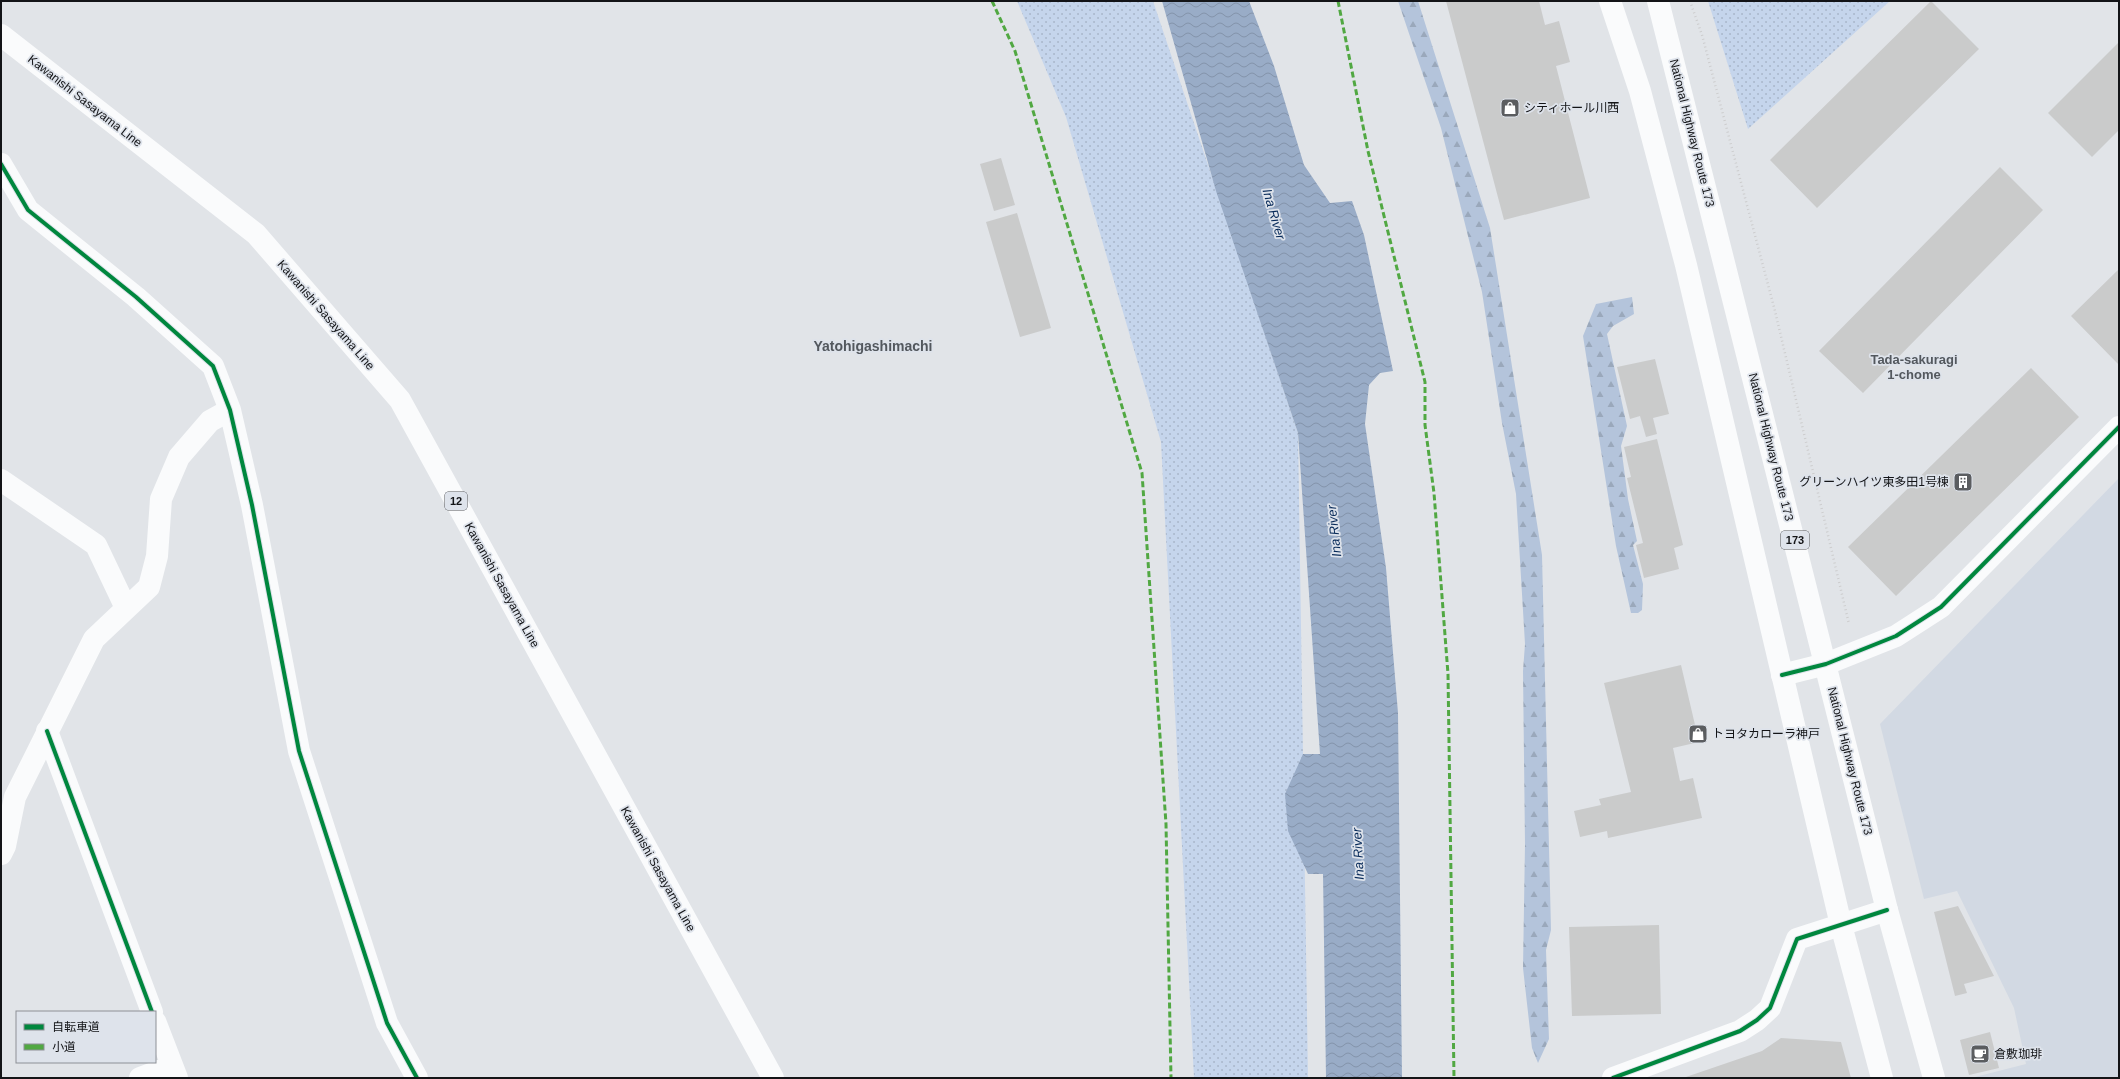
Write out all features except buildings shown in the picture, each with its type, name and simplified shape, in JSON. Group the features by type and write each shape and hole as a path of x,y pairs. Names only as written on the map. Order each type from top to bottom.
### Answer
{"main road":[{"path":"1610,1 1640,91 1686,265 1841,925 1882,1078"},
{"name":"National Highway Route 173","path":"1658,1 1887,910 1934,1078"},
{"name":"Kawanishi Sasayama Line","path":"1,35 256,234 400,400 774,1078"},
{"path":"1,164 28,210 136,297 213,366 230,410 252,505 299,751 387,1023 417,1078"},
{"path":"1,854 5,846 15,797 94,639 149,587 156,556 161,499 179,457 210,421 230,410"},
{"path":"1782,675 1826,664 1896,636 1941,606 2119,427"},
{"path":"1,480 96,545 126,608"},
{"path":"47,731 152,1011"},
{"path":"1612,1078 1740,1031 1770,1008 1797,939 1887,910"},
{"path":"140,1078 174,1072 156,1024"}],"path":[{"path":"1690,1 1702,35 1775,311 1850,627"}],"shaded area":[{"path":"1017,1 1153,1 1298,433 1308,1078 1194,1078 1161,442 1066,117"},
{"path":"1708,1 1890,1 1748,129"},
{"path":"2119,478 2119,1078 1971,1078 2026,1064 2014,1008 1957,891 1924,899 1880,724"}],"green space":[{"path":"1398,1 1418,1 1490,228 1542,555 1551,930 1546,950 1549,1039 1538,1063 1532,1048 1523,968 1525,844 1523,671 1525,644 1516,494 1502,423 1482,292 1441,128"},
{"path":"1632,297 1634,314 1613,326 1607,334 1627,426 1621,446 1628,499 1637,541 1633,545 1643,584 1642,610 1638,613 1631,613 1616,546 1583,336 1596,304"}],"water":[{"name":"Ina River","path":"1162,1 1249,1 1274,66 1304,165 1330,203 1352,201 1364,235 1393,371 1380,373 1369,385 1365,424 1386,568 1398,713 1402,1078 1326,1078 1323,874 1308,874 1288,831 1285,794 1303,754 1320,754 1298,433 1216,191"}],"marked path":[{"path":"992,1 1015,51 1142,473 1166,824 1171,1078"},
{"path":"1338,1 1368,151 1425,382 1425,425 1434,493 1448,674 1454,1078"}],"cycle path":[{"path":"1,164 28,210 136,297 213,366 230,410 252,505 299,751 387,1023 417,1078"},
{"path":"1782,675 1826,664 1896,636 1941,607 2119,427"},
{"path":"47,731 152,1011"},
{"path":"1613,1078 1740,1031 1757,1020 1770,1008 1797,939 1887,910"}],"place":[{"name":"シティホール川西","path":"1510,108"},
{"name":"グリーンハイツ東多田1号棟","path":"1963,482"},
{"name":"トヨタカローラ神戸","path":"1698,734"},
{"name":"倉敷珈琲","path":"1980,1054"}],"district":[{"name":"Yatohigashimachi","path":"873,346"},
{"name":"Tada-sakuragi 1-chome","path":"1914,366"}]}
